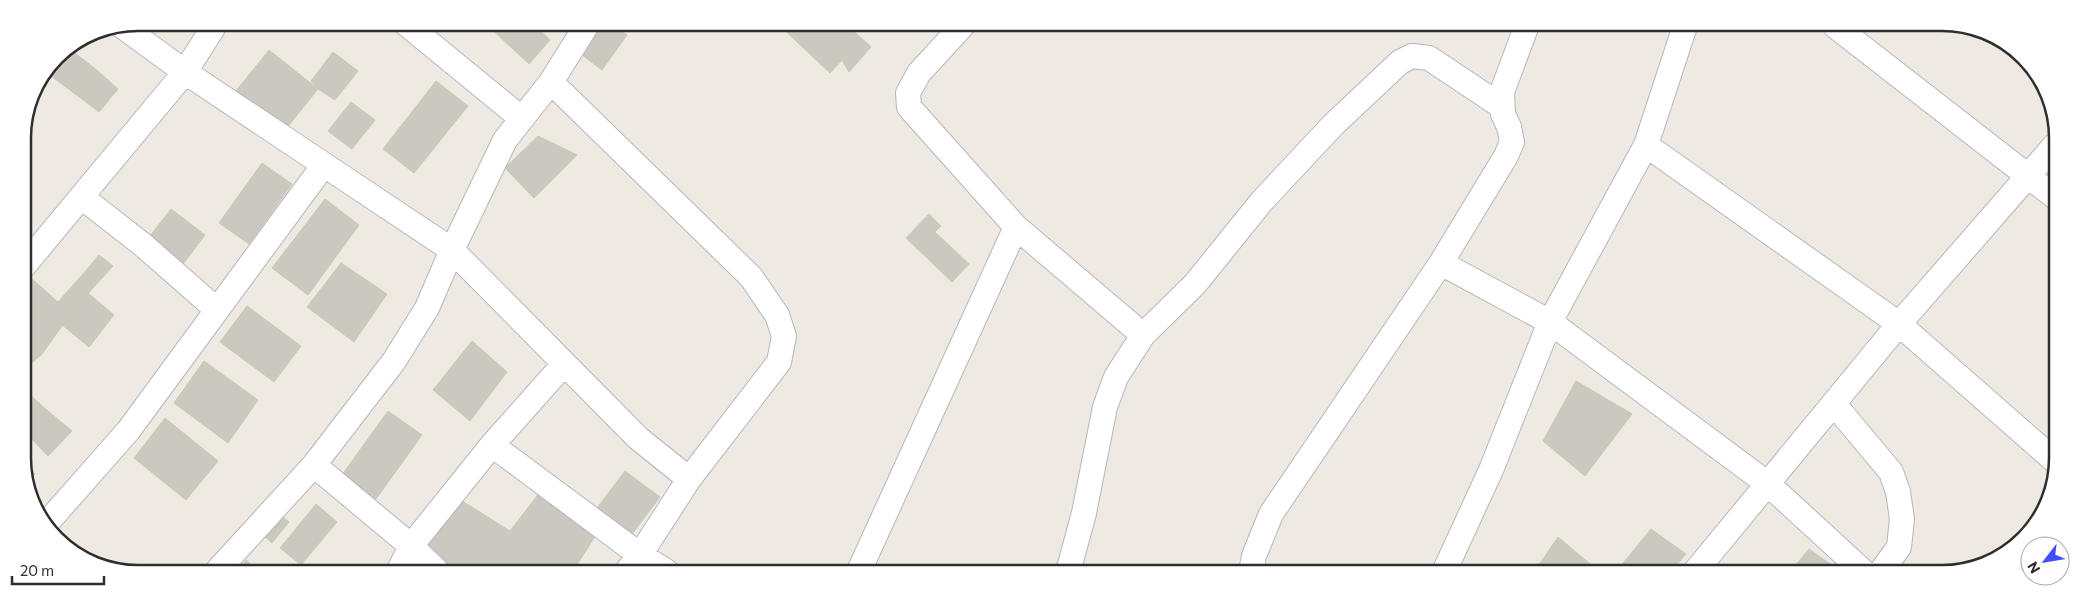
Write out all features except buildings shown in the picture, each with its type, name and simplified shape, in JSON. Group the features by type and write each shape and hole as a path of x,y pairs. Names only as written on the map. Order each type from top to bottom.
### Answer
{"street":[{"path":"31,259 185,72 211,31"},
{"path":"415,31 521,118"},
{"path":"223,565 314,465 394,361 427,308 452,250 505,140 551,82 584,31"},
{"path":"958,31 919,73 908,93 909,107 1016,227 1143,335"},
{"path":"1252,565 1254,556 1271,514 1440,263 1506,156 1512,142 1501,106 1502,92 1525,31"},
{"path":"1447,565 1491,470 1550,322 1646,145 1683,31"},
{"path":"1841,31 2049,192"},
{"path":"130,32 185,72 323,166 452,250 638,438 689,479"},
{"path":"1070,565 1084,513 1105,407 1116,377 1143,335 1194,284 1262,201 1333,125 1400,62 1412,56 1429,58 1501,106"},
{"path":"492,445 633,563 689,479 779,362 784,336 777,314 750,277 551,82"},
{"path":"1646,145 1899,324 2049,456"},
{"path":"1701,565 1899,324 2049,152"},
{"path":"51,519 128,431 323,166"},
{"path":"82,198 144,245 216,309"},
{"path":"862,565 1016,227"},
{"path":"1440,263 1550,322 1768,484 1856,565"},
{"path":"402,565 411,546 492,445 564,364"},
{"path":"1834,404 1891,472 1898,492 1902,519 1898,547 1886,565"},
{"path":"314,465 411,546 431,565"}]}
